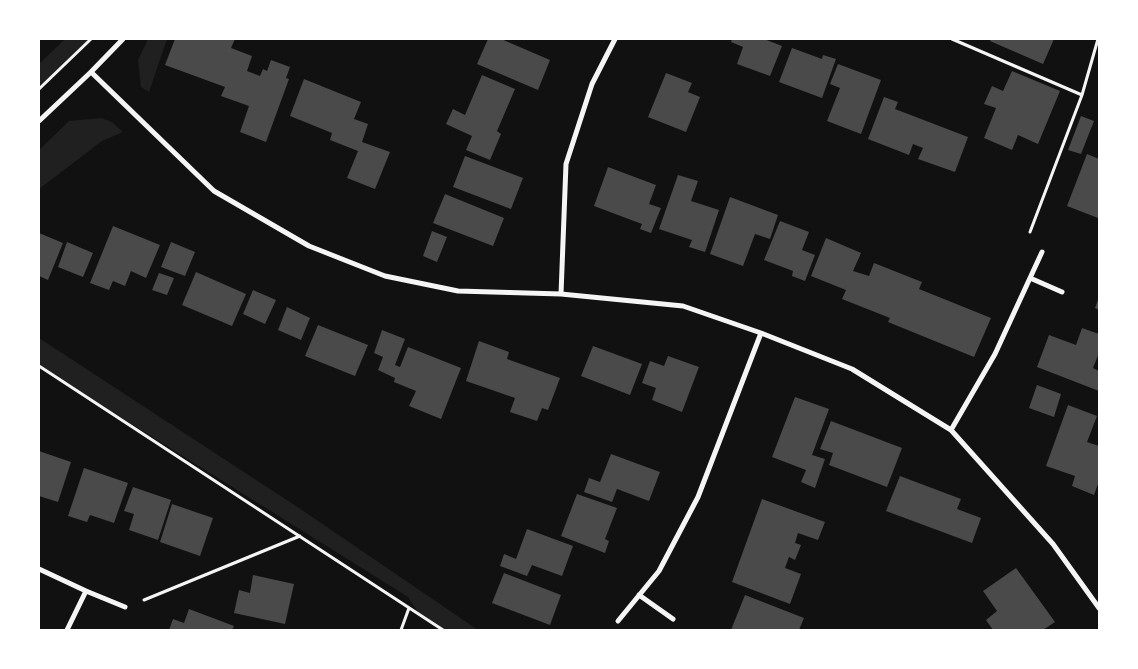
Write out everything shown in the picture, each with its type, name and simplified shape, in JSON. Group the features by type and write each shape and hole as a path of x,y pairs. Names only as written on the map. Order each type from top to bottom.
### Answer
{"street":[{"path":"39,121 91,72 122,39"},
{"path":"561,294 566,164 592,84 614,39"},
{"path":"91,72 214,191 309,246 385,276 458,291 561,294 683,306 761,332 852,369 951,430 1053,544 1099,608"},
{"path":"951,430 996,354 1042,252"},
{"path":"1030,278 1062,292"},
{"path":"618,621 659,570 698,497 761,332"},
{"path":"39,569 125,607"},
{"path":"68,630 86,591"},
{"path":"639,595 673,619"}],"path":[{"path":"39,89 91,39"},
{"path":"952,39 1082,95"},
{"path":"1030,232 1082,95 1098,39"},
{"path":"39,366 443,630"},
{"path":"125,607 301,536"},
{"path":"401,630 409,608"}],"shaded area":[{"path":"65,39 90,39 39,90 39,64"},
{"path":"148,39 167,39 149,92 141,87 138,60"},
{"path":"101,118 112,122 123,132 102,141 39,189 39,150 69,121"},
{"path":"39,338 302,510 478,630 442,630 421,617 408,597 39,366"}],"building":[{"path":"175,39 235,39 231,48 252,56 247,71 260,76 263,69 267,71 271,60 290,67 286,78 289,79 266,142 240,132 249,106 221,96 225,87 165,65"},
{"path":"488,39 501,39 550,60 538,90 477,64"},
{"path":"732,39 764,39 782,46 770,76 737,64 743,47 731,42"},
{"path":"991,39 1054,39 1043,64 990,41"},
{"path":"792,48 822,59 823,55 836,59 822,98 779,82"},
{"path":"838,64 881,80 861,134 827,121 840,88 830,84"},
{"path":"1012,71 1060,91 1038,144 1018,135 1012,150 984,138 996,108 984,104 992,86 1003,91"},
{"path":"666,73 692,83 688,92 700,97 686,132 648,117"},
{"path":"482,75 515,89 497,131 501,134 490,160 466,150 472,136 446,124 453,109 465,115"},
{"path":"304,79 361,102 354,119 368,124 362,142 390,152 375,189 347,178 358,151 330,140 332,133 290,116"},
{"path":"884,97 898,102 895,109 968,137 955,172 918,159 923,148 913,144 909,155 868,139"},
{"path":"1081,116 1094,121 1081,154 1068,150"},
{"path":"1087,154 1099,159 1098,218 1067,206"},
{"path":"465,156 523,178 511,209 453,187"},
{"path":"608,167 656,185 649,204 661,208 651,233 640,229 642,224 594,206"},
{"path":"678,175 698,181 691,201 719,210 705,252 689,247 692,240 659,229"},
{"path":"445,194 504,218 493,246 433,223"},
{"path":"730,197 778,215 770,239 755,234 743,266 710,254"},
{"path":"780,221 809,232 802,250 815,255 805,281 792,276 793,271 764,260"},
{"path":"113,226 160,245 146,278 131,271 125,286 113,281 109,290 90,283"},
{"path":"432,231 447,237 437,262 423,256"},
{"path":"39,233 63,243 48,280 39,276"},
{"path":"826,238 861,253 853,271 869,276 874,263 922,282 919,289 991,318 974,357 888,322 890,318 842,299 846,290 811,276"},
{"path":"67,242 93,253 83,277 58,267"},
{"path":"171,242 195,252 185,276 161,267"},
{"path":"196,272 246,294 232,326 182,305"},
{"path":"159,273 174,278 167,295 152,290"},
{"path":"253,290 276,300 265,324 243,314"},
{"path":"1099,297 1099,310 1095,308"},
{"path":"287,307 310,318 301,340 278,330"},
{"path":"318,325 368,345 355,376 305,356"},
{"path":"1082,328 1099,334 1099,353 1093,368 1099,371 1099,391 1037,367 1049,335 1076,345"},
{"path":"382,330 405,339 395,365 400,367 408,347 461,368 441,419 409,406 416,391 394,382 395,378 378,370 383,357 374,353"},
{"path":"479,341 509,352 507,359 560,378 548,410 542,408 537,421 510,412 515,398 466,381"},
{"path":"593,346 642,364 630,395 581,376"},
{"path":"668,356 699,367 682,412 652,400 656,388 642,383 650,361 664,366"},
{"path":"1037,385 1061,394 1054,417 1029,408"},
{"path":"795,397 829,409 812,455 825,459 815,488 801,482 806,470 772,457"},
{"path":"1068,405 1097,416 1087,442 1099,446 1099,481 1094,495 1072,486 1075,476 1046,466"},
{"path":"831,421 902,448 887,487 829,465 833,453 820,449"},
{"path":"39,451 71,462 58,502 39,496"},
{"path":"611,454 660,472 649,501 617,489 612,502 584,492 589,478 600,482"},
{"path":"84,468 128,483 114,523 90,515 87,522 68,516"},
{"path":"900,476 961,499 957,509 981,518 972,543 886,511"},
{"path":"133,487 171,500 158,540 129,530 134,514 124,511"},
{"path":"577,494 617,508 605,539 609,541 605,553 561,536"},
{"path":"762,499 825,522 818,540 798,533 795,543 801,545 795,560 789,557 785,568 801,574 790,604 732,582"},
{"path":"172,504 213,518 200,556 160,542"},
{"path":"527,529 573,546 562,576 532,565 527,576 500,566 504,554 516,559"},
{"path":"1016,568 1055,622 1043,630 993,630 986,620 997,611 983,591"},
{"path":"504,573 561,595 550,625 492,603"},
{"path":"253,575 294,584 285,624 234,613 239,590 250,593"},
{"path":"745,595 804,618 799,630 731,630"},
{"path":"189,609 234,626 232,630 169,630 173,619 184,623"}]}
